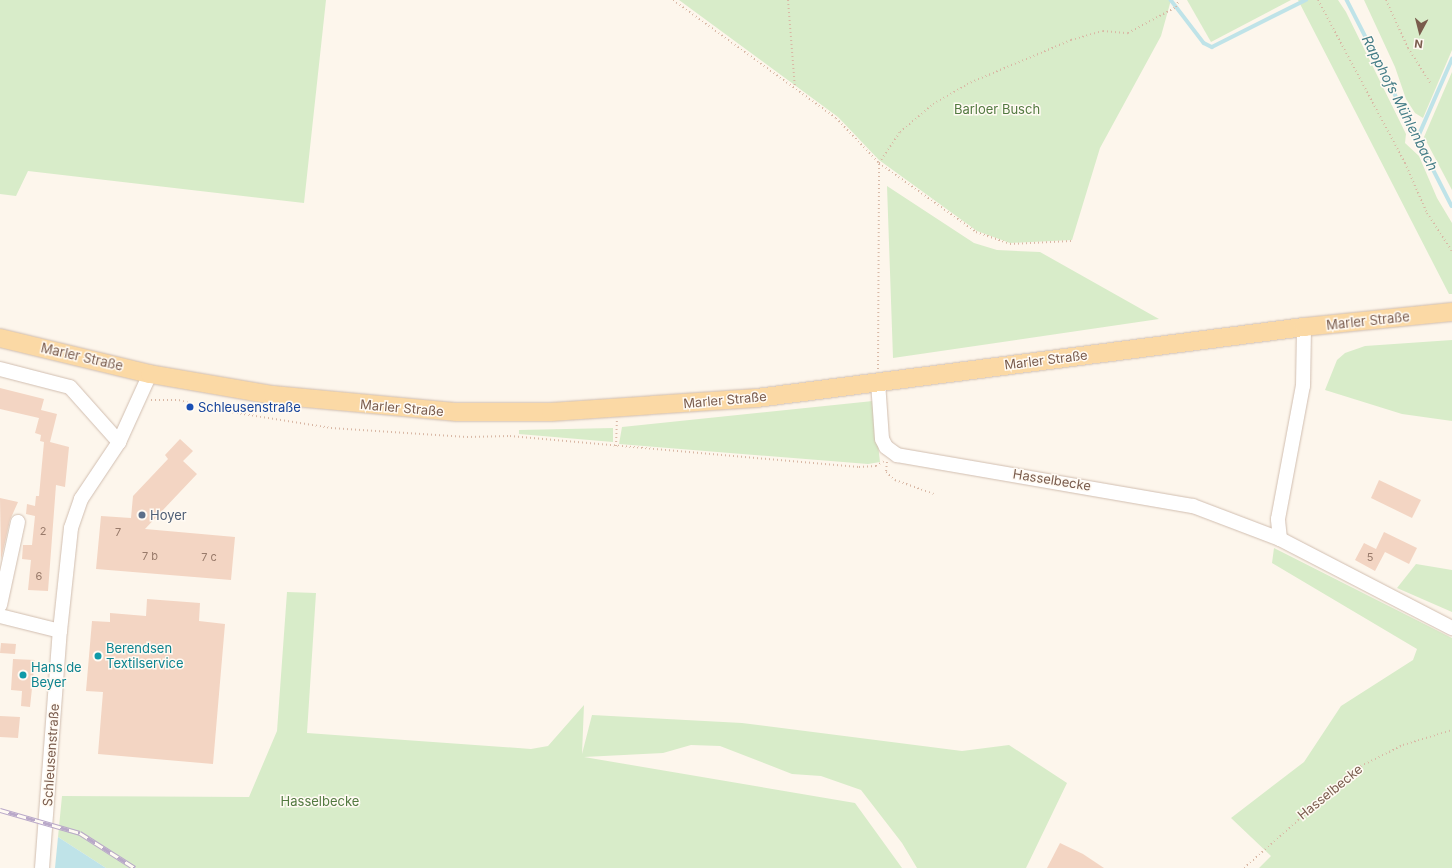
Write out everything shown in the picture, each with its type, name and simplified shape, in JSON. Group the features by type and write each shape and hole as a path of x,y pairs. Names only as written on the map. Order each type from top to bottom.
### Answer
{"main road":[{"name":"Marler Straße","path":"0,338 150,374 273,396 396,408 489,413 617,409 757,398 1304,327 1450,313"}],"street":[{"path":"1280,539 1278,519 1303,386 1304,327"},
{"path":"0,369 70,387 119,442"},
{"name":"Schleusenstraße","path":"42,868 60,632 74,516 81,499 119,442 140,401 150,374"},
{"path":"878,382 882,439 891,452"},
{"name":"Hasselbecke","path":"891,452 903,457 1179,502 1280,539 1452,628"},
{"path":"0,605 3,572 18,522"},
{"path":"0,616 60,632"}],"path":[{"path":"673,0 836,118 879,163 976,232 1010,244 1071,241"},
{"path":"788,0 795,88"},
{"path":"878,382 879,163 900,132 933,104 967,84 1071,40 1103,31 1128,33 1176,7 1179,0"},
{"path":"1318,0 1405,163 1427,213 1452,251"},
{"path":"1386,0 1408,48 1431,84"},
{"path":"140,401 179,400 205,408 331,428 467,437 504,436 859,467 876,466 891,452"},
{"path":"616,446 617,409"},
{"path":"891,452 886,472 895,480 934,494"},
{"name":"Hasselbecke","path":"1244,868 1358,768 1403,745 1452,730"}],"green space":[{"path":"0,0 326,0 304,203 28,171 16,196 0,194"},
{"name":"Barloer Busch","path":"679,0 1171,0 1161,36 1100,148 1072,240 1010,243 977,231 879,160 838,117"},
{"path":"1187,0 1291,0 1211,42"},
{"path":"1298,0 1338,0 1346,12 1406,134 1405,143 1419,156 1437,198 1452,223 1452,294 1449,294"},
{"path":"1364,0 1452,0 1452,50 1423,118 1415,113 1406,99 1395,67"},
{"path":"1452,72 1452,190 1424,137"},
{"path":"887,186 974,243 997,250 1040,252 1159,319 893,358"},
{"path":"1452,340 1452,421 1402,414 1325,390 1337,360 1345,353 1365,346"},
{"path":"873,401 880,462 868,464 619,444 622,427"},
{"path":"613,428 613,442 519,434 519,430"},
{"path":"1274,548 1452,638 1452,868 1259,868 1271,856 1231,818 1304,762 1341,706 1413,660 1417,649 1272,563"},
{"path":"1416,564 1452,570 1452,612 1397,588"},
{"name":"Hasselbecke","path":"287,592 316,593 307,733 531,749 548,746 584,705 582,754 592,715 742,723 962,751 1009,745 1067,783 1026,868 917,868 902,843 861,790 821,776 792,774 720,746 691,745 663,753 584,757 855,803 902,868 106,868 58,837 62,796 249,797 277,731"}],"water":[{"path":"58,837 106,868 55,868"}],"building":[{"path":"0,388 44,399 41,410 57,414 50,442 69,447 65,487 56,485 48,591 28,590 31,560 22,559 23,545 32,545 35,516 26,514 27,504 35,506 36,496 39,496 44,442 40,441 41,435 35,433 39,418 0,409"},
{"path":"180,439 193,451 183,461 197,474 145,529 235,537 231,580 96,569 101,516 131,518 133,496 168,459 165,455"},
{"path":"1379,480 1421,500 1412,518 1371,498"},
{"path":"0,498 18,502 10,520 1,560"},
{"path":"1384,532 1417,548 1409,564 1385,552 1375,571 1355,560 1364,543 1376,549"},
{"path":"147,599 200,603 199,621 225,624 213,764 98,754 103,692 86,691 92,621 110,622 110,613 146,616"},
{"path":"1,643 16,644 15,654 0,653"},
{"name":"Hans de Beyer","path":"13,659 35,660 30,707 21,706 22,691 11,690"},
{"path":"0,716 20,717 18,738 0,737"},
{"path":"1060,843 1083,854 1104,868 1047,868"}],"waterway":[{"path":"1171,0 1204,43 1212,47 1306,0"},
{"name":"Rapphofs Mühlenbach","path":"1347,0 1452,206"},
{"path":"1418,137 1452,59"}],"railway":[{"path":"0,810 80,833 135,868"}],"place":[{"name":"Schleusenstraße","path":"190,407"},
{"name":"Hoyer","path":"142,515"},
{"name":"Berendsen Textilservice","path":"98,656"},
{"name":"Hans de Beyer","path":"23,675"}]}
